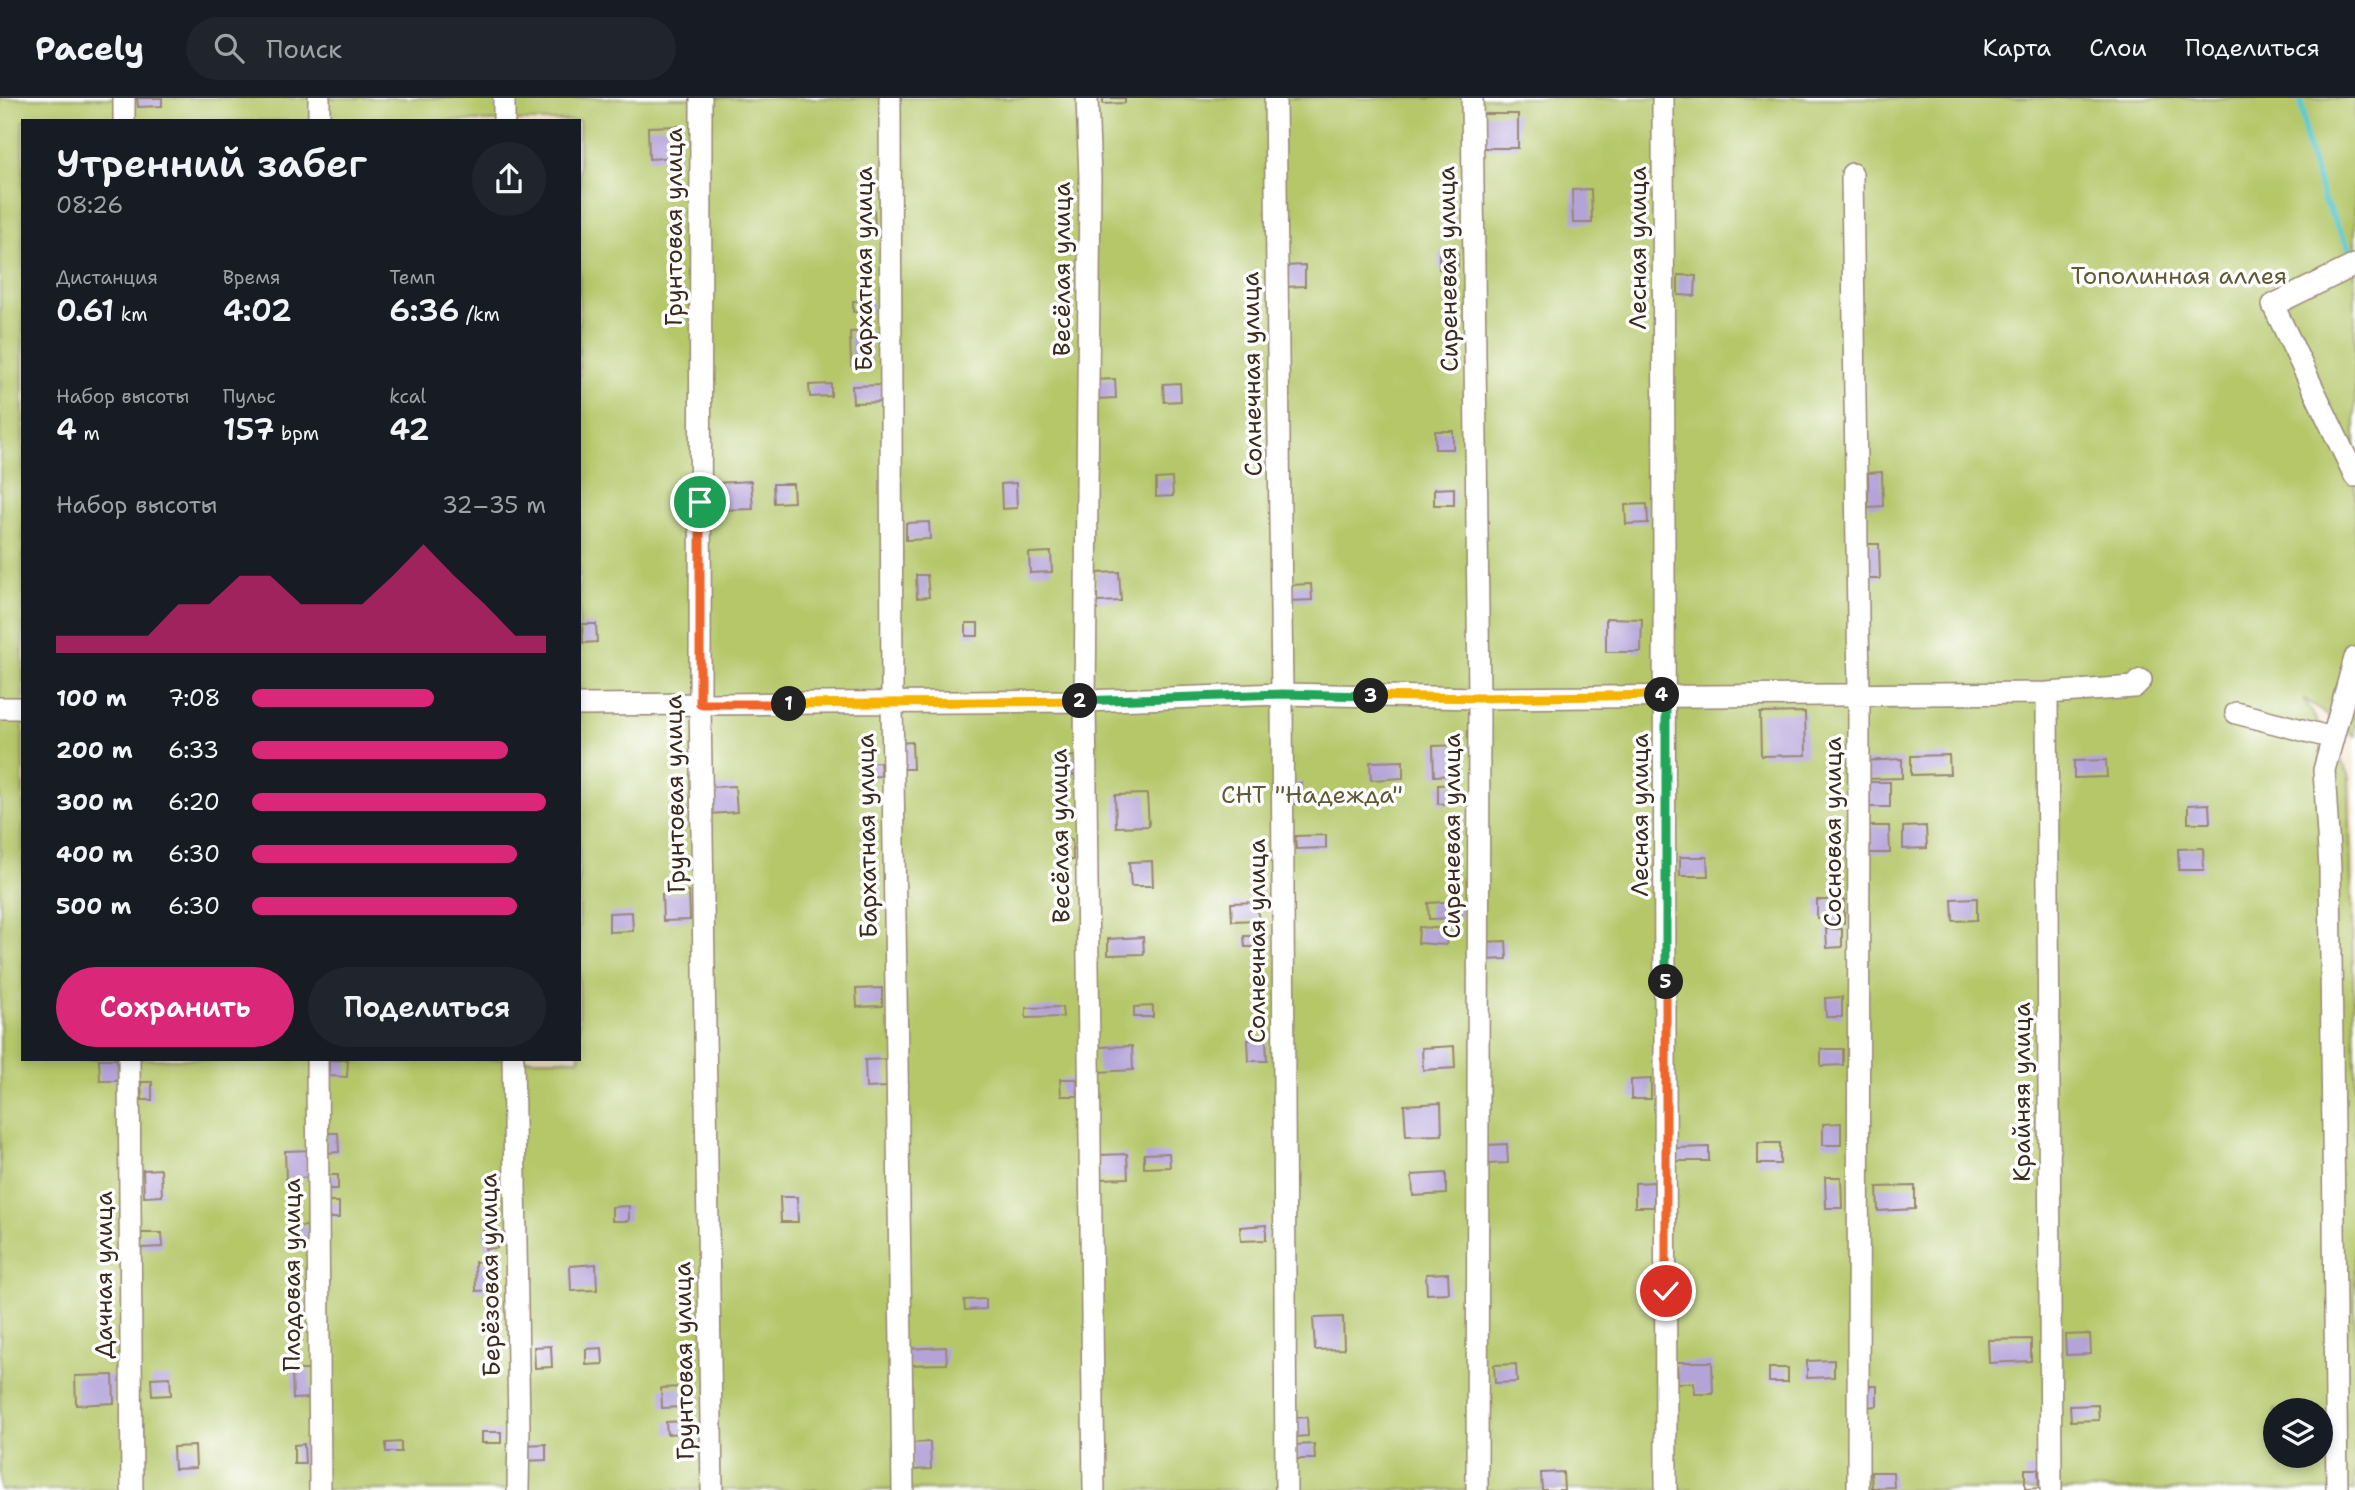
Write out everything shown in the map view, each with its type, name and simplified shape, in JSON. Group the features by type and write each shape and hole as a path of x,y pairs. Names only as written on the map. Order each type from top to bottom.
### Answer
{"street":[{"path":"124,98 124,119"},
{"path":"319,119 320,98"},
{"path":"504,98 504,119"},
{"name":"Грунтовая улица","path":"701,98 700,704 712,1490"},
{"name":"Бархатная улица","path":"890,98 892,703 903,1490"},
{"name":"Весёлая улица","path":"1087,98 1090,192 1084,701 1094,1490"},
{"name":"Солнечная улица","path":"1275,98 1282,694 1286,1490"},
{"name":"Сиреневая улица","path":"1472,98 1479,698 1477,1490"},
{"name":"Лесная улица","path":"1663,98 1666,1490"},
{"name":"Сосновая улица","path":"1852,174 1859,694 1858,1490"},
{"path":"2355,265 2273,305 2355,477"},
{"path":"2337,1490 2330,868 2324,770 2355,658"},
{"path":"581,705 1084,701 1282,694 1479,698 2047,693 2134,687 2141,680"},
{"name":"Крайняя улица","path":"2047,693 2050,1490"},
{"path":"0,708 21,708"},
{"path":"2236,713 2333,737"},
{"name":"Дачная улица","path":"129,1061 132,1490"},
{"name":"Плодовая улица","path":"317,1061 320,1490"},
{"name":"Берёзовая улица","path":"513,1061 518,1490"}],"green space":[{"name":"СНТ \"Надежда\"","path":"0,98 2355,98 2355,736 2303,698 2349,774 2355,1060 2355,1490 0,1490"}],"building":[{"path":"137,98 162,98 162,106 138,107"},
{"path":"1103,98 1125,98 1125,103 1103,104"},
{"path":"1482,114 1518,114 1518,148 1482,148"},
{"path":"678,126 679,157 649,159 648,127"},
{"path":"1591,189 1592,223 1573,223 1572,190"},
{"path":"874,210 875,231 866,231 865,211"},
{"path":"1439,254 1458,254 1458,269 1439,269"},
{"path":"1305,265 1305,286 1285,287 1284,266"},
{"path":"1678,275 1696,276 1695,296 1678,295"},
{"path":"853,301 872,301 873,311 853,312"},
{"path":"870,331 871,365 851,366 850,332"},
{"path":"1115,379 1116,398 1094,399 1093,380"},
{"path":"1180,383 1181,401 1164,402 1163,384"},
{"path":"831,384 831,396 810,397 809,385"},
{"path":"883,385 884,402 853,403 852,386"},
{"path":"1435,431 1453,431 1453,449 1435,449"},
{"path":"1882,472 1883,506 1868,507 1868,473"},
{"path":"1172,478 1173,496 1156,497 1156,479"},
{"path":"751,481 753,509 718,510 717,483"},
{"path":"1016,483 1017,508 1002,509 1001,484"},
{"path":"773,484 793,484 794,502 774,503"},
{"path":"1454,488 1454,505 1434,505 1434,489"},
{"path":"1647,504 1648,523 1626,524 1625,505"},
{"path":"929,522 930,539 906,540 906,523"},
{"path":"1865,544 1879,544 1880,579 1865,579"},
{"path":"1051,552 1052,572 1030,573 1029,553"},
{"path":"1119,572 1121,601 1097,602 1096,573"},
{"path":"916,575 927,575 929,597 917,598"},
{"path":"1311,584 1312,600 1288,601 1288,585"},
{"path":"1606,618 1642,619 1641,652 1606,652"},
{"path":"966,623 978,623 978,636 966,636"},
{"path":"582,624 596,624 597,642 583,643"},
{"path":"1805,712 1806,755 1761,756 1760,713"},
{"path":"912,742 913,769 901,769 900,743"},
{"path":"1459,745 1459,775 1434,776 1433,746"},
{"path":"1949,755 1950,774 1911,775 1911,756"},
{"path":"1075,756 1076,775 1057,775 1056,757"},
{"path":"1902,759 1902,778 1865,779 1864,761"},
{"path":"2106,760 2107,777 2074,778 2074,761"},
{"path":"1403,761 1403,778 1371,780 1370,762"},
{"path":"880,762 881,776 859,777 858,763"},
{"path":"1865,782 1890,782 1890,807 1866,807"},
{"path":"1291,783 1302,783 1303,804 1292,804"},
{"path":"1455,784 1456,803 1438,804 1438,785"},
{"path":"735,786 737,812 710,814 709,787"},
{"path":"1147,794 1149,826 1116,827 1115,795"},
{"path":"2209,804 2210,823 2188,823 2188,805"},
{"path":"1867,826 1889,826 1890,853 1867,853"},
{"path":"1926,826 1927,848 1903,849 1903,827"},
{"path":"1326,835 1326,848 1296,849 1295,836"},
{"path":"1072,839 1073,860 1059,860 1059,840"},
{"path":"2203,848 2204,870 2179,870 2178,849"},
{"path":"1680,857 1707,857 1708,876 1680,876"},
{"path":"1152,861 1153,886 1131,886 1129,862"},
{"path":"689,892 690,920 663,921 662,894"},
{"path":"1977,898 1977,920 1953,921 1952,899"},
{"path":"1817,900 1844,900 1844,923 1825,924 1824,917 1817,918"},
{"path":"1460,901 1461,918 1429,919 1428,903"},
{"path":"1258,902 1258,920 1232,921 1231,903"},
{"path":"632,912 633,931 609,932 609,913"},
{"path":"1419,927 1447,929 1446,945 1418,943"},
{"path":"1826,929 1842,929 1842,947 1827,948"},
{"path":"1244,936 1256,936 1257,947 1245,947"},
{"path":"1143,937 1144,954 1108,955 1108,939"},
{"path":"1506,941 1507,959 1484,960 1484,942"},
{"path":"882,988 882,1006 857,1007 856,989"},
{"path":"1842,997 1842,1017 1826,1017 1825,998"},
{"path":"1153,1006 1153,1017 1134,1017 1134,1007"},
{"path":"1062,1007 1063,1017 1026,1018 1026,1008"},
{"path":"1266,1039 1267,1061 1249,1061 1248,1040"},
{"path":"1132,1046 1133,1070 1098,1072 1097,1047"},
{"path":"1454,1046 1455,1068 1423,1070 1422,1048"},
{"path":"1821,1049 1843,1049 1843,1065 1821,1066"},
{"path":"886,1059 887,1087 866,1088 865,1060"},
{"path":"99,1061 117,1061 118,1081 100,1081"},
{"path":"329,1061 348,1061 347,1077 329,1076"},
{"path":"1060,1079 1077,1079 1078,1096 1061,1096"},
{"path":"1651,1079 1651,1099 1631,1099 1631,1080"},
{"path":"141,1082 152,1082 152,1100 142,1100"},
{"path":"1441,1103 1442,1135 1406,1136 1404,1105"},
{"path":"1841,1123 1841,1145 1823,1145 1823,1124"},
{"path":"326,1133 338,1133 339,1152 327,1153"},
{"path":"1758,1143 1780,1143 1780,1164 1758,1164"},
{"path":"1507,1144 1508,1163 1487,1164 1486,1145"},
{"path":"1709,1147 1709,1161 1675,1161 1675,1148"},
{"path":"313,1150 314,1177 286,1179 285,1151"},
{"path":"1169,1153 1170,1167 1144,1168 1144,1154"},
{"path":"1127,1154 1128,1178 1100,1179 1099,1155"},
{"path":"161,1169 162,1196 144,1197 143,1170"},
{"path":"1446,1173 1446,1194 1413,1196 1412,1175"},
{"path":"328,1175 338,1175 338,1189 328,1189"},
{"path":"1825,1177 1841,1177 1842,1208 1826,1208"},
{"path":"1654,1182 1654,1207 1635,1207 1635,1183"},
{"path":"1915,1186 1915,1209 1878,1211 1877,1187"},
{"path":"780,1197 797,1197 798,1222 781,1222"},
{"path":"328,1202 339,1202 339,1218 328,1218"},
{"path":"629,1206 629,1221 612,1221 612,1207"},
{"path":"1266,1225 1266,1240 1241,1241 1240,1227"},
{"path":"307,1226 308,1246 291,1247 290,1227"},
{"path":"484,1229 496,1229 497,1248 485,1249"},
{"path":"141,1233 162,1233 163,1247 141,1248"},
{"path":"495,1261 496,1290 476,1291 475,1262"},
{"path":"596,1264 597,1290 571,1291 570,1266"},
{"path":"1448,1273 1449,1293 1427,1294 1426,1274"},
{"path":"986,1299 986,1309 965,1310 964,1300"},
{"path":"1343,1317 1344,1349 1315,1350 1313,1318"},
{"path":"2090,1334 2091,1354 2066,1355 2065,1335"},
{"path":"2031,1339 2031,1361 1989,1363 1988,1340"},
{"path":"551,1346 552,1367 535,1368 534,1347"},
{"path":"946,1347 947,1364 905,1365 905,1349"},
{"path":"602,1348 603,1364 586,1365 586,1349"},
{"path":"1834,1360 1834,1377 1807,1378 1807,1361"},
{"path":"1677,1362 1712,1362 1713,1394 1695,1394 1694,1383 1678,1383"},
{"path":"1516,1364 1517,1382 1495,1383 1494,1365"},
{"path":"1769,1368 1788,1368 1788,1382 1769,1382"},
{"path":"292,1370 310,1370 311,1398 293,1399"},
{"path":"113,1375 114,1403 76,1405 75,1376"},
{"path":"170,1377 171,1395 152,1396 151,1378"},
{"path":"1864,1386 1877,1386 1877,1406 1865,1407"},
{"path":"682,1387 683,1407 662,1408 661,1388"},
{"path":"2098,1405 2099,1420 2071,1421 2070,1406"},
{"path":"1307,1417 1308,1436 1295,1437 1294,1418"},
{"path":"686,1421 686,1433 667,1434 666,1422"},
{"path":"482,1432 501,1432 501,1443 482,1443"},
{"path":"401,1442 401,1452 386,1452 386,1443"},
{"path":"930,1442 931,1469 912,1470 911,1443"},
{"path":"304,1444 305,1464 294,1464 294,1445"},
{"path":"546,1444 546,1460 523,1461 522,1445"},
{"path":"1314,1444 1315,1459 1295,1459 1294,1445"},
{"path":"195,1446 196,1468 174,1469 173,1447"},
{"path":"2025,1469 2038,1469 2039,1488 2025,1489"},
{"path":"1563,1472 1564,1490 1542,1490 1541,1473"},
{"path":"1871,1472 1893,1472 1894,1487 1872,1488"}],"waterway":[{"path":"2301,98 2306,141 2324,201 2352,253"}],"route":[{"path":"700,502 700,704 1084,701 1282,694 1479,698 1666,695 1666,1291"}],"park label":[{"name":"Тополинная аллея","path":"2179,276"}]}
